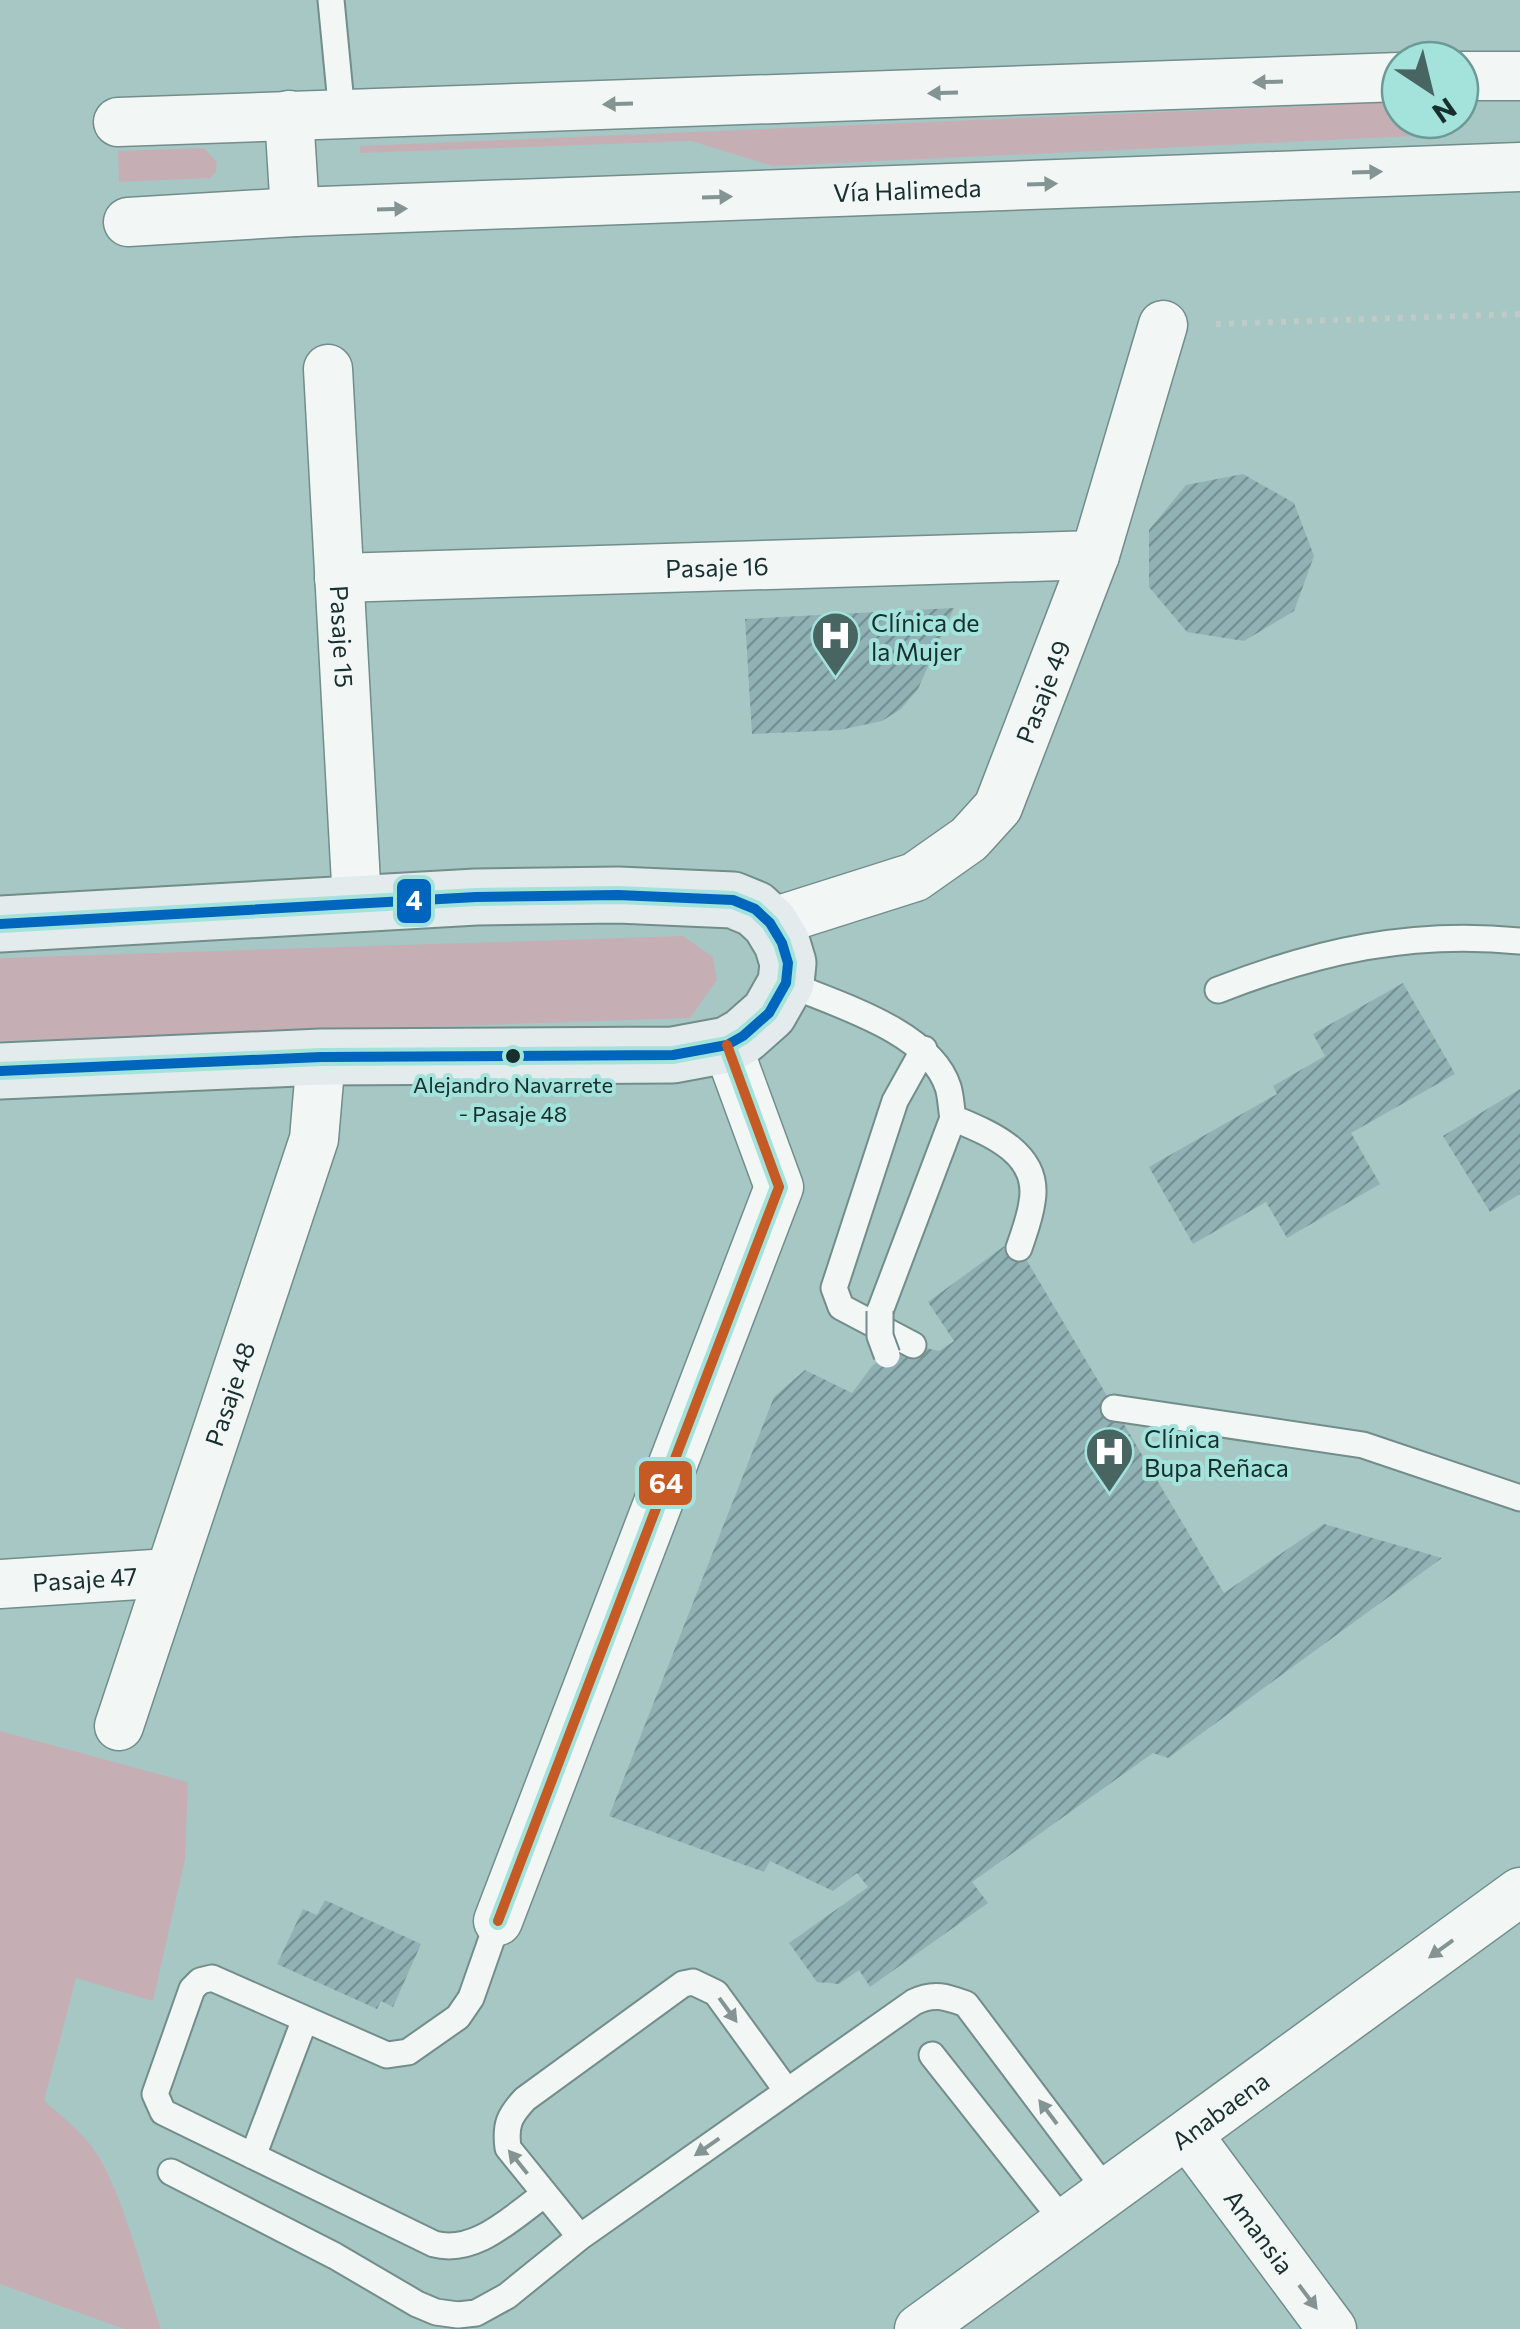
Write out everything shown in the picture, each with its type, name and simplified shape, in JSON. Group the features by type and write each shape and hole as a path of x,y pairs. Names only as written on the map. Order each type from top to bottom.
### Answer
{"street":[{"path":"1480,76 1520,76"},
{"path":"118,122 1380,78"},
{"path":"289,115 295,212"},
{"name":"Vía Halimeda","path":"128,222 295,212 1520,166"},
{"name":"Pasaje 49","path":"770,923 916,876 969,839 998,807 1095,555 1163,325"},
{"name":"Pasaje 15","path":"328,370 357,902"},
{"name":"Pasaje 16","path":"340,578 1095,555"},
{"path":"0,924 357,902 618,896 734,900 770,923 788,963 786,983 769,1012 743,1036 727,1045 674,1055 321,1057 0,1071"},
{"path":"498,1920 779,1187 727,1045"},
{"name":"Pasaje 48","path":"119,1726 314,1139 321,1057"},
{"name":"Pasaje 47","path":"0,1584 170,1573"},
{"name":"Anabaena","path":"919,2329 1520,1892"},
{"name":"Amansia","path":"1188,2134 1332,2329"}],"lane":[{"path":"331,0 342,114"},
{"path":"1218,990 1280,966 1342,949 1416,939 1520,941"},
{"path":"786,983 898,1033 924,1049 948,1084 953,1118 880,1311 880,1336 887,1355"},
{"path":"914,1346 841,1306 834,1288 895,1101 924,1049"},
{"path":"953,1118 994,1134 1017,1152 1030,1175 1033,1199 1019,1248"},
{"path":"1114,1408 1364,1445 1520,1498"},
{"path":"498,1920 472,1998 458,2017 408,2052 387,2055 212,1978 200,1981 192,1989 155,2094 163,2112 447,2247 480,2240 545,2194"},
{"path":"580,2237 508,2148 509,2115 525,2099 683,1984 694,1982 716,1993 787,2091"},
{"path":"172,2172 436,2312 458,2315 493,2306 580,2237 914,2002 927,1996 944,1996 966,2004 1106,2190"},
{"path":"253,2156 304,2019"},
{"path":"932,2055 1064,2222"}],"path":[{"path":"1163,325 1520,314"}],"shaded area":[{"path":"1380,103 1380,138 773,166 691,141 360,153 360,146"},
{"path":"204,148 217,162 216,172 210,178 119,182 118,151"},
{"path":"683,936 713,957 717,980 690,1018 0,1041 0,958"},
{"path":"0,1731 188,1782 185,1859 153,2001 76,1978 44,2101 84,2137 105,2169 124,2213 161,2329 124,2329 0,2284"}],"building":[{"path":"1243,474 1294,503 1314,556 1294,611 1244,641 1187,632 1149,587 1149,530 1186,485"},
{"name":"Clínica de la Mujer","path":"954,608 918,689 901,709 882,721 840,730 752,734 745,619"},
{"path":"1403,983 1455,1074 1351,1133 1380,1184 1287,1238 1266,1202 1193,1244 1149,1167 1277,1094 1273,1086 1325,1056 1313,1034"},
{"path":"1520,1089 1520,1194 1490,1212 1443,1136"},
{"path":"1014,1239 1224,1593 1324,1524 1442,1558 1168,1758 1153,1753 972,1882 988,1903 870,1987 859,1970 839,1984 817,1982 789,1943 868,1887 857,1873 833,1891 770,1861 764,1872 609,1816 774,1397 805,1370 852,1393 872,1366 887,1355 913,1345 939,1351 954,1341 928,1302"},
{"path":"325,1900 421,1944 393,2007 381,2001 377,2009 277,1964 303,1909 317,1915"}],"transit line":[{"name":"4","path":"0,924 476,897 618,895 733,900 755,909 770,923 788,963 786,983 769,1013 743,1036 727,1045 673,1055 321,1057 0,1071"},
{"name":"64","path":"498,1921 779,1187 727,1045"}],"place":[{"name":"Clínica de la Mujer","path":"836,678"},
{"name":"Alejandro Navarrete - Pasaje 48","path":"513,1056"},
{"name":"Clínica Bupa Reñaca","path":"1109,1494"}]}
